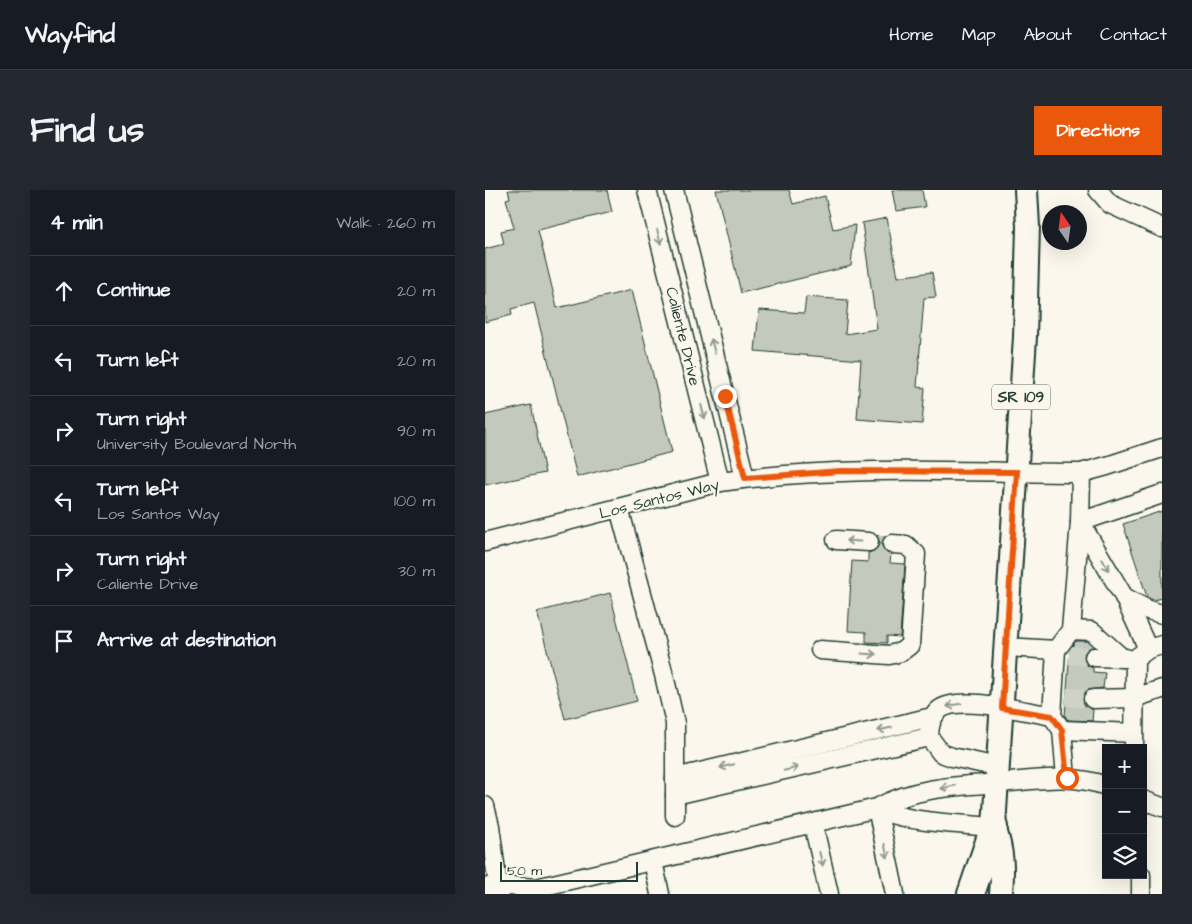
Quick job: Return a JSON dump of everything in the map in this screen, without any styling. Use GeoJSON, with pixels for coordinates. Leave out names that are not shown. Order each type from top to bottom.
{"type":"FeatureCollection","features":[{"type":"Feature","properties":{"kind":"highway"},"geometry":{"type":"LineString","coordinates":[[971,894],[994,827]]}},
{"type":"Feature","properties":{"kind":"main road","name":"SR 109"},"geometry":{"type":"LineString","coordinates":[[983,894],[985,865],[994,827],[1017,472],[1027,297],[1028,227],[1026,190]]}},
{"type":"Feature","properties":{"kind":"main road","name":"SR 109"},"geometry":{"type":"LineString","coordinates":[[994,827],[1003,860],[1001,894]]}},
{"type":"Feature","properties":{"kind":"street","name":"Caliente Drive"},"geometry":{"type":"LineString","coordinates":[[647,190],[720,482]]}},
{"type":"Feature","properties":{"kind":"street","name":"Caliente Drive"},"geometry":{"type":"LineString","coordinates":[[674,190],[745,478]]}},
{"type":"Feature","properties":{"kind":"street"},"geometry":{"type":"LineString","coordinates":[[1098,190],[1110,204],[1162,228]]}},
{"type":"Feature","properties":{"kind":"street"},"geometry":{"type":"LineString","coordinates":[[677,308],[702,303]]}},
{"type":"Feature","properties":{"kind":"street","name":"Los Santos Way"},"geometry":{"type":"LineString","coordinates":[[485,542],[720,482],[745,478],[841,471],[1081,473],[1162,448]]}},
{"type":"Feature","properties":{"kind":"street"},"geometry":{"type":"LineString","coordinates":[[1067,778],[1057,723],[1060,697],[1060,653],[1071,630],[1080,522],[1081,473]]}},
{"type":"Feature","properties":{"kind":"street"},"geometry":{"type":"LineString","coordinates":[[1080,522],[1162,494]]}},
{"type":"Feature","properties":{"kind":"street"},"geometry":{"type":"LineString","coordinates":[[619,508],[675,723],[675,816]]}},
{"type":"Feature","properties":{"kind":"street"},"geometry":{"type":"LineString","coordinates":[[675,787],[932,717],[940,709],[956,703],[1002,708],[1057,723],[1134,740],[1135,698],[1142,653],[1124,597],[1080,522]]}},
{"type":"Feature","properties":{"kind":"street"},"geometry":{"type":"LineString","coordinates":[[836,540],[869,542]]}},
{"type":"Feature","properties":{"kind":"street"},"geometry":{"type":"LineString","coordinates":[[820,650],[889,655],[901,652],[910,645],[916,554],[906,545],[892,544]]}},
{"type":"Feature","properties":{"kind":"street"},"geometry":{"type":"LineString","coordinates":[[1124,597],[1148,610],[1162,614]]}},
{"type":"Feature","properties":{"kind":"street"},"geometry":{"type":"LineString","coordinates":[[1071,630],[1092,631],[1142,653]]}},
{"type":"Feature","properties":{"kind":"street"},"geometry":{"type":"LineString","coordinates":[[1005,647],[1060,653]]}},
{"type":"Feature","properties":{"kind":"street"},"geometry":{"type":"LineString","coordinates":[[1094,656],[1142,653]]}},
{"type":"Feature","properties":{"kind":"street"},"geometry":{"type":"LineString","coordinates":[[1093,699],[1135,698],[1162,689]]}},
{"type":"Feature","properties":{"kind":"street"},"geometry":{"type":"LineString","coordinates":[[932,717],[929,738],[941,753],[997,775]]}},
{"type":"Feature","properties":{"kind":"street"},"geometry":{"type":"LineString","coordinates":[[675,787],[929,738]]}},
{"type":"Feature","properties":{"kind":"street"},"geometry":{"type":"LineString","coordinates":[[485,806],[490,826],[494,889],[536,888],[877,808],[896,799],[966,784],[997,775],[1067,778],[1102,785]]}},
{"type":"Feature","properties":{"kind":"street"},"geometry":{"type":"LineString","coordinates":[[1147,801],[1162,807]]}},
{"type":"Feature","properties":{"kind":"street"},"geometry":{"type":"LineString","coordinates":[[877,808],[898,817],[994,827]]}},
{"type":"Feature","properties":{"kind":"street"},"geometry":{"type":"LineString","coordinates":[[877,808],[895,894]]}},
{"type":"Feature","properties":{"kind":"street"},"geometry":{"type":"LineString","coordinates":[[813,823],[829,894]]}},
{"type":"Feature","properties":{"kind":"street"},"geometry":{"type":"LineString","coordinates":[[653,861],[660,894]]}},
{"type":"Feature","properties":{"kind":"street"},"geometry":{"type":"LineString","coordinates":[[1141,879],[1141,894]]}},
{"type":"Feature","properties":{"kind":"building"},"geometry":{"type":"Polygon","coordinates":[[[508,190],[607,190],[612,212],[538,230],[557,308],[632,290],[672,452],[577,477],[534,303],[511,309],[512,315],[485,322],[485,249],[504,244],[501,231],[514,228],[506,199],[510,198],[508,190]]]}},
{"type":"Feature","properties":{"kind":"building"},"geometry":{"type":"Polygon","coordinates":[[[716,190],[789,190],[793,204],[825,196],[833,229],[855,225],[851,266],[741,293],[716,190]]]}},
{"type":"Feature","properties":{"kind":"building"},"geometry":{"type":"Polygon","coordinates":[[[892,190],[922,190],[925,207],[896,211],[892,190]]]}},
{"type":"Feature","properties":{"kind":"building"},"geometry":{"type":"Polygon","coordinates":[[[887,218],[898,277],[932,272],[936,297],[924,298],[917,387],[925,388],[922,424],[857,419],[861,360],[755,351],[759,310],[804,313],[806,297],[848,300],[845,334],[877,329],[862,223],[887,218]]]}},
{"type":"Feature","properties":{"kind":"building"},"geometry":{"type":"Polygon","coordinates":[[[531,405],[545,473],[485,485],[485,415],[531,405]]]}},
{"type":"Feature","properties":{"kind":"building"},"geometry":{"type":"Polygon","coordinates":[[[1162,511],[1162,598],[1153,600],[1147,597],[1123,524],[1162,511]]]}},
{"type":"Feature","properties":{"kind":"building"},"geometry":{"type":"Polygon","coordinates":[[[876,535],[886,536],[881,544],[886,552],[891,554],[890,563],[905,564],[900,637],[887,636],[887,643],[866,642],[866,632],[848,631],[852,561],[868,562],[868,553],[874,551],[880,543],[876,535]]]}},
{"type":"Feature","properties":{"kind":"building"},"geometry":{"type":"Polygon","coordinates":[[[610,593],[637,701],[565,719],[537,612],[610,593]]]}},
{"type":"Feature","properties":{"kind":"building"},"geometry":{"type":"Polygon","coordinates":[[[1076,641],[1088,641],[1093,647],[1085,652],[1084,662],[1093,668],[1093,672],[1105,673],[1103,688],[1088,690],[1083,694],[1082,700],[1084,705],[1093,710],[1092,721],[1068,720],[1065,716],[1070,649],[1076,641]]]}},
{"type":"Feature","properties":{"kind":"tunnel"},"geometry":{"type":"LineString","coordinates":[[1069,655],[1094,657]]}},
{"type":"Feature","properties":{"kind":"tunnel"},"geometry":{"type":"LineString","coordinates":[[1066,697],[1093,699]]}},
{"type":"Feature","properties":{"kind":"route"},"geometry":{"type":"LineString","coordinates":[[725,396],[745,478],[841,471],[1017,472],[1002,708],[1052,716],[1062,730],[1067,778]]}}]}
